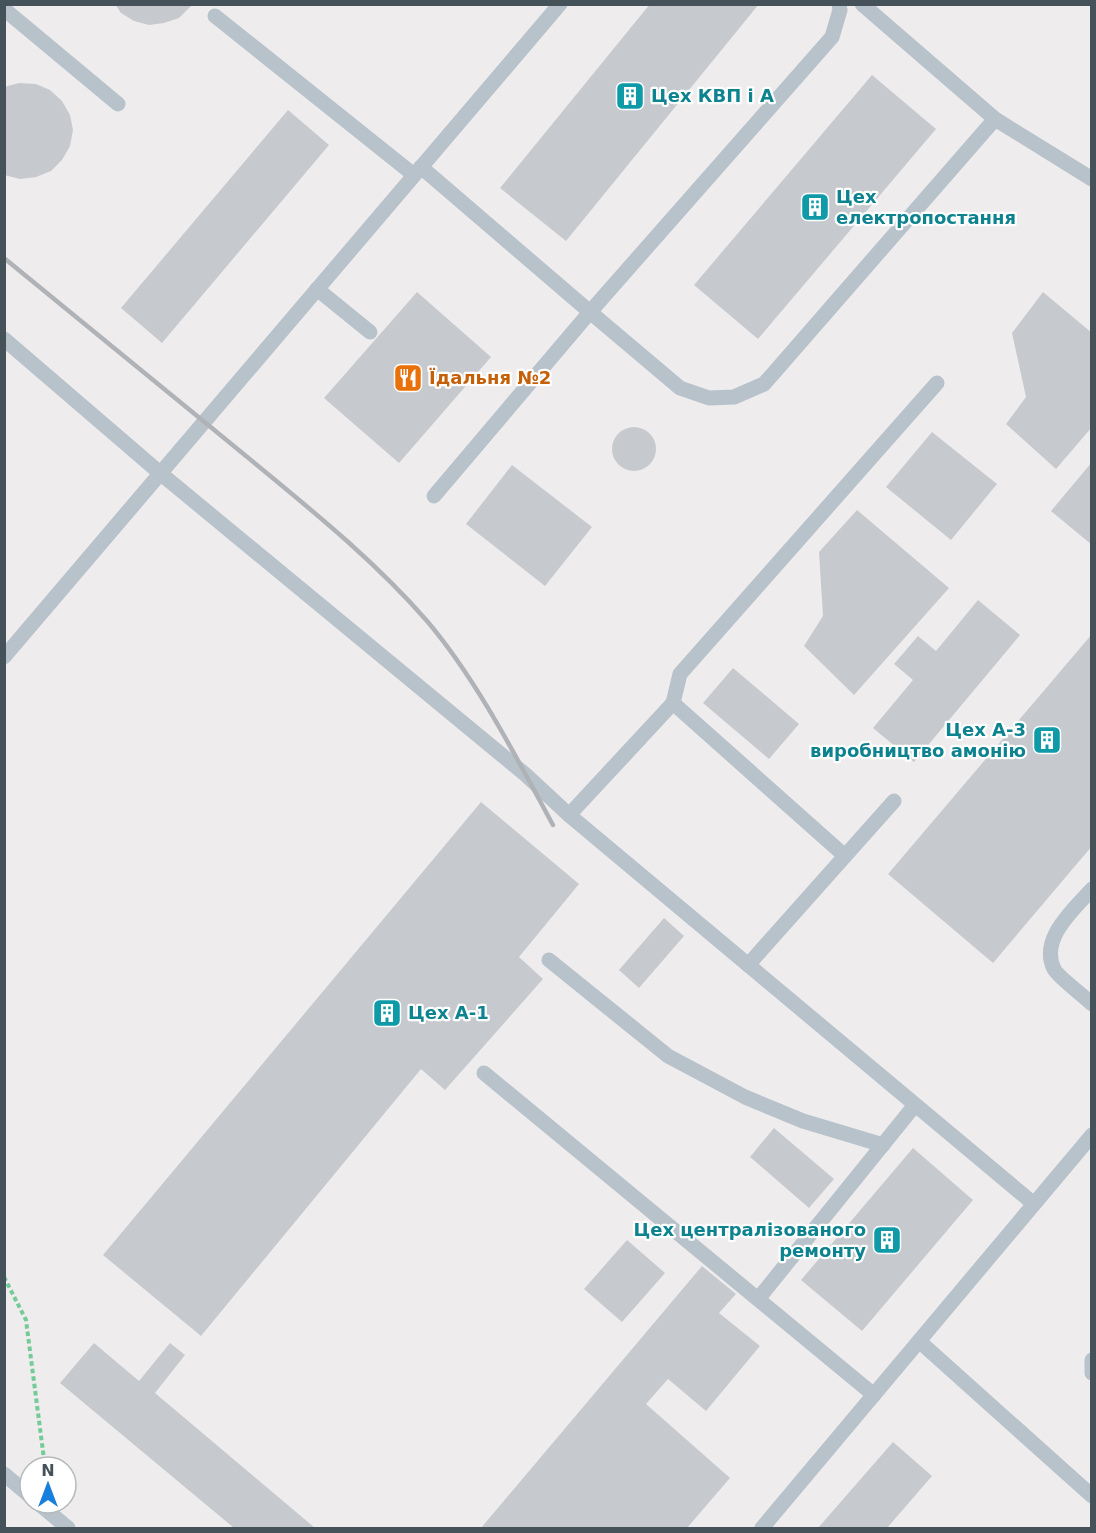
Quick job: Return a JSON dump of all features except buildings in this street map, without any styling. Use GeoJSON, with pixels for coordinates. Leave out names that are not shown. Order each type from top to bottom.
{"type":"FeatureCollection","features":[{"type":"Feature","properties":{"kind":"lane"},"geometry":{"type":"LineString","coordinates":[[4,657],[560,4]]}},
{"type":"Feature","properties":{"kind":"lane"},"geometry":{"type":"LineString","coordinates":[[434,496],[590,312],[832,37],[840,10],[839,4]]}},
{"type":"Feature","properties":{"kind":"lane"},"geometry":{"type":"LineString","coordinates":[[862,4],[995,119],[1092,179]]}},
{"type":"Feature","properties":{"kind":"lane"},"geometry":{"type":"LineString","coordinates":[[4,9],[118,104]]}},
{"type":"Feature","properties":{"kind":"lane"},"geometry":{"type":"LineString","coordinates":[[215,16],[417,171],[680,388],[709,398],[734,397],[764,384],[995,119]]}},
{"type":"Feature","properties":{"kind":"lane"},"geometry":{"type":"LineString","coordinates":[[317,290],[370,332]]}},
{"type":"Feature","properties":{"kind":"lane"},"geometry":{"type":"LineString","coordinates":[[4,339],[160,473],[526,775],[569,815],[1034,1204]]}},
{"type":"Feature","properties":{"kind":"lane"},"geometry":{"type":"LineString","coordinates":[[569,815],[673,703],[680,674],[937,383]]}},
{"type":"Feature","properties":{"kind":"lane"},"geometry":{"type":"LineString","coordinates":[[673,703],[845,856]]}},
{"type":"Feature","properties":{"kind":"lane"},"geometry":{"type":"LineString","coordinates":[[748,965],[894,801]]}},
{"type":"Feature","properties":{"kind":"lane"},"geometry":{"type":"LineString","coordinates":[[1092,889],[1056,930],[1050,950],[1054,969],[1092,1004]]}},
{"type":"Feature","properties":{"kind":"lane"},"geometry":{"type":"LineString","coordinates":[[549,960],[669,1056],[687,1066],[744,1097],[803,1121],[883,1145]]}},
{"type":"Feature","properties":{"kind":"lane"},"geometry":{"type":"LineString","coordinates":[[484,1072],[874,1395]]}},
{"type":"Feature","properties":{"kind":"lane"},"geometry":{"type":"LineString","coordinates":[[758,1299],[915,1105]]}},
{"type":"Feature","properties":{"kind":"lane"},"geometry":{"type":"LineString","coordinates":[[762,1528],[1092,1135]]}},
{"type":"Feature","properties":{"kind":"lane"},"geometry":{"type":"LineString","coordinates":[[919,1341],[1092,1496]]}},
{"type":"Feature","properties":{"kind":"lane"},"geometry":{"type":"LineString","coordinates":[[1092,1360],[1092,1373]]}},
{"type":"Feature","properties":{"kind":"lane"},"geometry":{"type":"LineString","coordinates":[[4,1474],[18,1486]]}},
{"type":"Feature","properties":{"kind":"lane"},"geometry":{"type":"LineString","coordinates":[[52,1515],[68,1528]]}},
{"type":"Feature","properties":{"kind":"path"},"geometry":{"type":"LineString","coordinates":[[4,1277],[26,1320],[43,1455]]}},
{"type":"Feature","properties":{"kind":"railway"},"geometry":{"type":"LineString","coordinates":[[4,258],[317,515],[385,576],[427,621],[463,668],[510,746],[553,825]]}},
{"type":"Feature","properties":{"kind":"place","name":"Цех КВП і А"},"geometry":{"type":"Point","coordinates":[630,96]}},
{"type":"Feature","properties":{"kind":"place","name":"Цех електропостання"},"geometry":{"type":"Point","coordinates":[815,207]}},
{"type":"Feature","properties":{"kind":"place","name":"Їдальня №2"},"geometry":{"type":"Point","coordinates":[408,378]}},
{"type":"Feature","properties":{"kind":"place","name":"Цех А-3 виробництво амонію"},"geometry":{"type":"Point","coordinates":[1047,740]}},
{"type":"Feature","properties":{"kind":"place","name":"Цех А-1"},"geometry":{"type":"Point","coordinates":[387,1013]}},
{"type":"Feature","properties":{"kind":"place","name":"Цех централізованого ремонту"},"geometry":{"type":"Point","coordinates":[887,1240]}}]}
